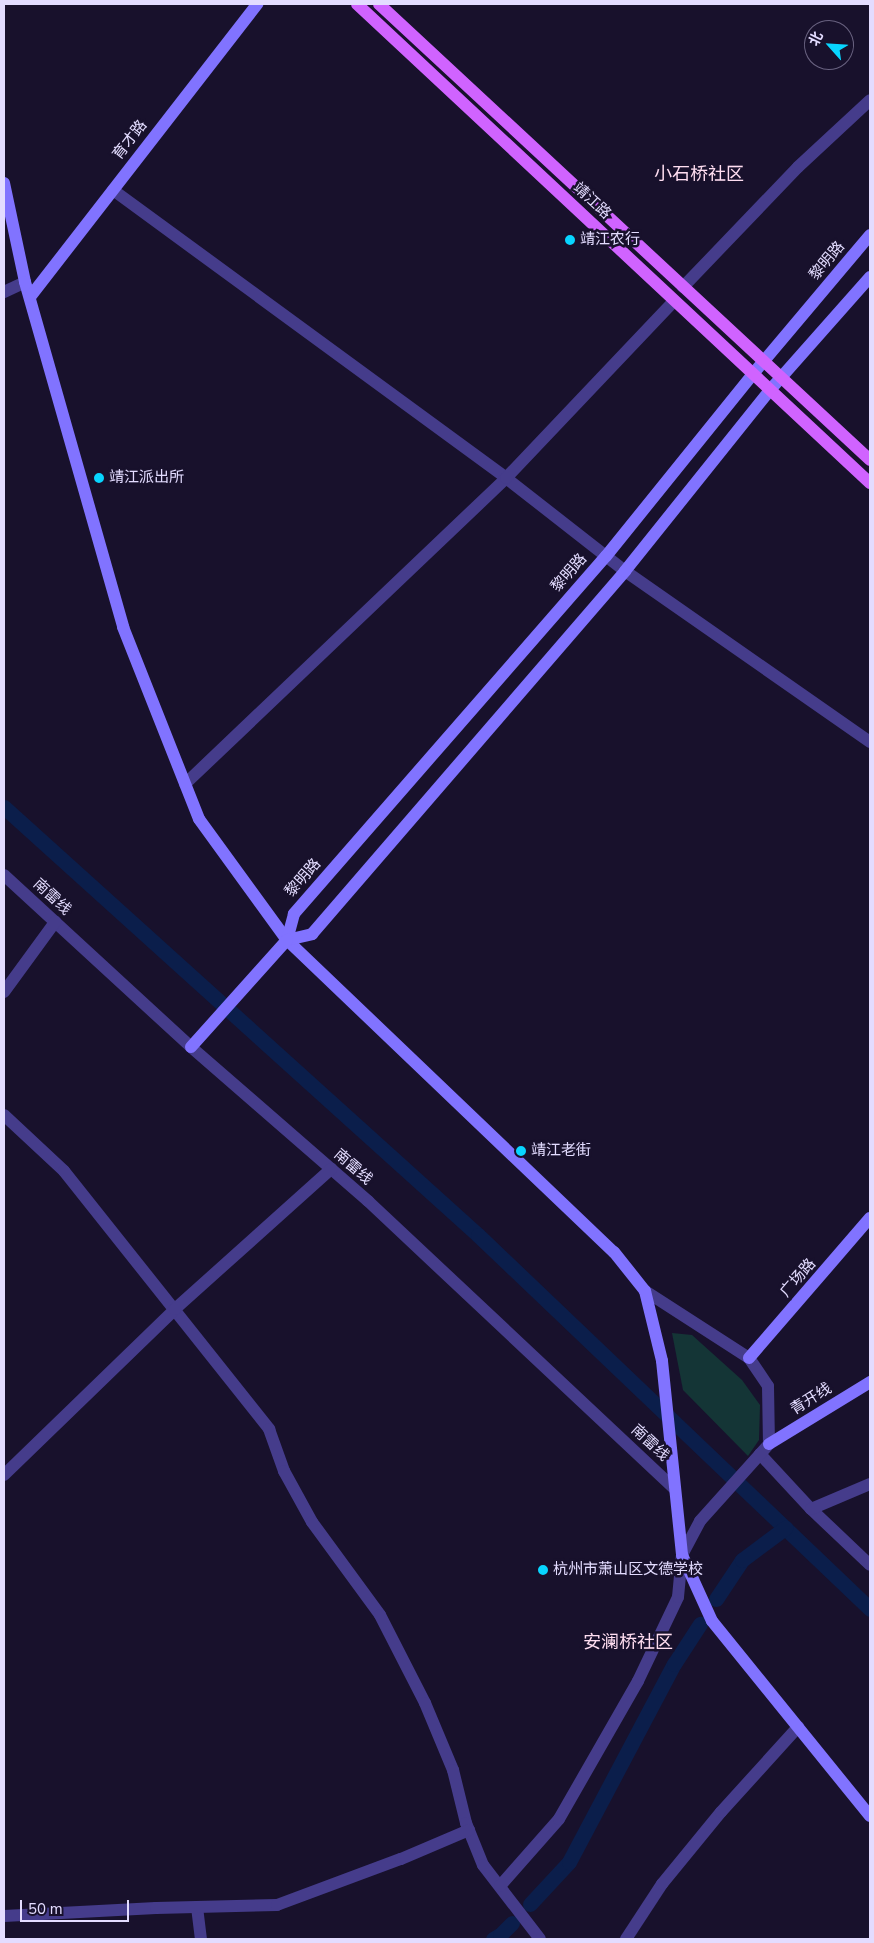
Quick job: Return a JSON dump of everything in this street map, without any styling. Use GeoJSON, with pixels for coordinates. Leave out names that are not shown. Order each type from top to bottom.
{"type":"FeatureCollection","features":[{"type":"Feature","properties":{"kind":"main road","name":"育才路"},"geometry":{"type":"LineString","coordinates":[[30,297],[256,4]]}},
{"type":"Feature","properties":{"kind":"main road","name":"靖江路"},"geometry":{"type":"LineString","coordinates":[[357,4],[870,483]]}},
{"type":"Feature","properties":{"kind":"main road","name":"靖江路"},"geometry":{"type":"LineString","coordinates":[[380,4],[870,460]]}},
{"type":"Feature","properties":{"kind":"main road"},"geometry":{"type":"LineString","coordinates":[[4,183],[25,282],[123,627],[198,819],[287,940],[614,1252],[645,1291],[663,1370],[682,1555],[712,1621],[870,1816]]}},
{"type":"Feature","properties":{"kind":"main road","name":"黎明路"},"geometry":{"type":"LineString","coordinates":[[287,940],[294,914],[606,556],[753,374],[870,235]]}},
{"type":"Feature","properties":{"kind":"main road"},"geometry":{"type":"LineString","coordinates":[[191,1047],[287,940],[312,934],[625,571],[770,390],[870,277]]}},
{"type":"Feature","properties":{"kind":"main road","name":"广场路"},"geometry":{"type":"LineString","coordinates":[[749,1358],[870,1218]]}},
{"type":"Feature","properties":{"kind":"main road","name":"青开线"},"geometry":{"type":"LineString","coordinates":[[769,1444],[870,1382]]}},
{"type":"Feature","properties":{"kind":"street"},"geometry":{"type":"LineString","coordinates":[[684,287],[798,167],[870,100]]}},
{"type":"Feature","properties":{"kind":"street"},"geometry":{"type":"LineString","coordinates":[[113,190],[506,478],[625,571],[870,742]]}},
{"type":"Feature","properties":{"kind":"street"},"geometry":{"type":"LineString","coordinates":[[4,292],[25,282]]}},
{"type":"Feature","properties":{"kind":"street"},"geometry":{"type":"LineString","coordinates":[[185,784],[506,478],[674,301]]}},
{"type":"Feature","properties":{"kind":"street","name":"南雷线"},"geometry":{"type":"LineString","coordinates":[[4,875],[191,1047],[331,1169],[676,1489]]}},
{"type":"Feature","properties":{"kind":"street"},"geometry":{"type":"LineString","coordinates":[[4,992],[55,922]]}},
{"type":"Feature","properties":{"kind":"street"},"geometry":{"type":"LineString","coordinates":[[4,1115],[64,1171],[269,1429],[284,1471],[312,1522],[380,1615],[426,1702],[454,1770],[469,1830],[483,1865],[540,1939]]}},
{"type":"Feature","properties":{"kind":"street"},"geometry":{"type":"LineString","coordinates":[[4,1476],[175,1310],[331,1169]]}},
{"type":"Feature","properties":{"kind":"street"},"geometry":{"type":"LineString","coordinates":[[500,1886],[559,1819],[638,1681],[678,1597],[682,1555],[700,1521],[769,1444],[768,1386],[749,1358],[645,1291]]}},
{"type":"Feature","properties":{"kind":"street"},"geometry":{"type":"LineString","coordinates":[[757,1458],[870,1565]]}},
{"type":"Feature","properties":{"kind":"street"},"geometry":{"type":"LineString","coordinates":[[811,1509],[870,1484]]}},
{"type":"Feature","properties":{"kind":"street"},"geometry":{"type":"LineString","coordinates":[[626,1939],[662,1884],[721,1812],[798,1727]]}},
{"type":"Feature","properties":{"kind":"street"},"geometry":{"type":"LineString","coordinates":[[4,1916],[277,1905],[401,1859],[469,1830]]}},
{"type":"Feature","properties":{"kind":"street"},"geometry":{"type":"LineString","coordinates":[[197,1907],[201,1939]]}},
{"type":"Feature","properties":{"kind":"green space"},"geometry":{"type":"Polygon","coordinates":[[[672,1333],[692,1335],[742,1380],[760,1405],[759,1440],[748,1456],[683,1390],[672,1333]]]}},
{"type":"Feature","properties":{"kind":"waterway"},"geometry":{"type":"LineString","coordinates":[[4,807],[478,1235],[870,1609]]}},
{"type":"Feature","properties":{"kind":"waterway"},"geometry":{"type":"LineString","coordinates":[[716,1599],[742,1560],[785,1528]]}},
{"type":"Feature","properties":{"kind":"waterway"},"geometry":{"type":"LineString","coordinates":[[530,1904],[569,1862],[674,1664],[700,1624]]}},
{"type":"Feature","properties":{"kind":"waterway"},"geometry":{"type":"LineString","coordinates":[[493,1939],[512,1923]]}},
{"type":"Feature","properties":{"kind":"place","name":"靖江农行"},"geometry":{"type":"Point","coordinates":[570,240]}},
{"type":"Feature","properties":{"kind":"place","name":"靖江派出所"},"geometry":{"type":"Point","coordinates":[99,478]}},
{"type":"Feature","properties":{"kind":"place","name":"靖江老街"},"geometry":{"type":"Point","coordinates":[521,1151]}},
{"type":"Feature","properties":{"kind":"place","name":"杭州市萧山区文德学校"},"geometry":{"type":"Point","coordinates":[543,1570]}},
{"type":"Feature","properties":{"kind":"district","name":"小石桥社区"},"geometry":{"type":"Point","coordinates":[699,174]}},
{"type":"Feature","properties":{"kind":"district","name":"安澜桥社区"},"geometry":{"type":"Point","coordinates":[628,1642]}}]}
